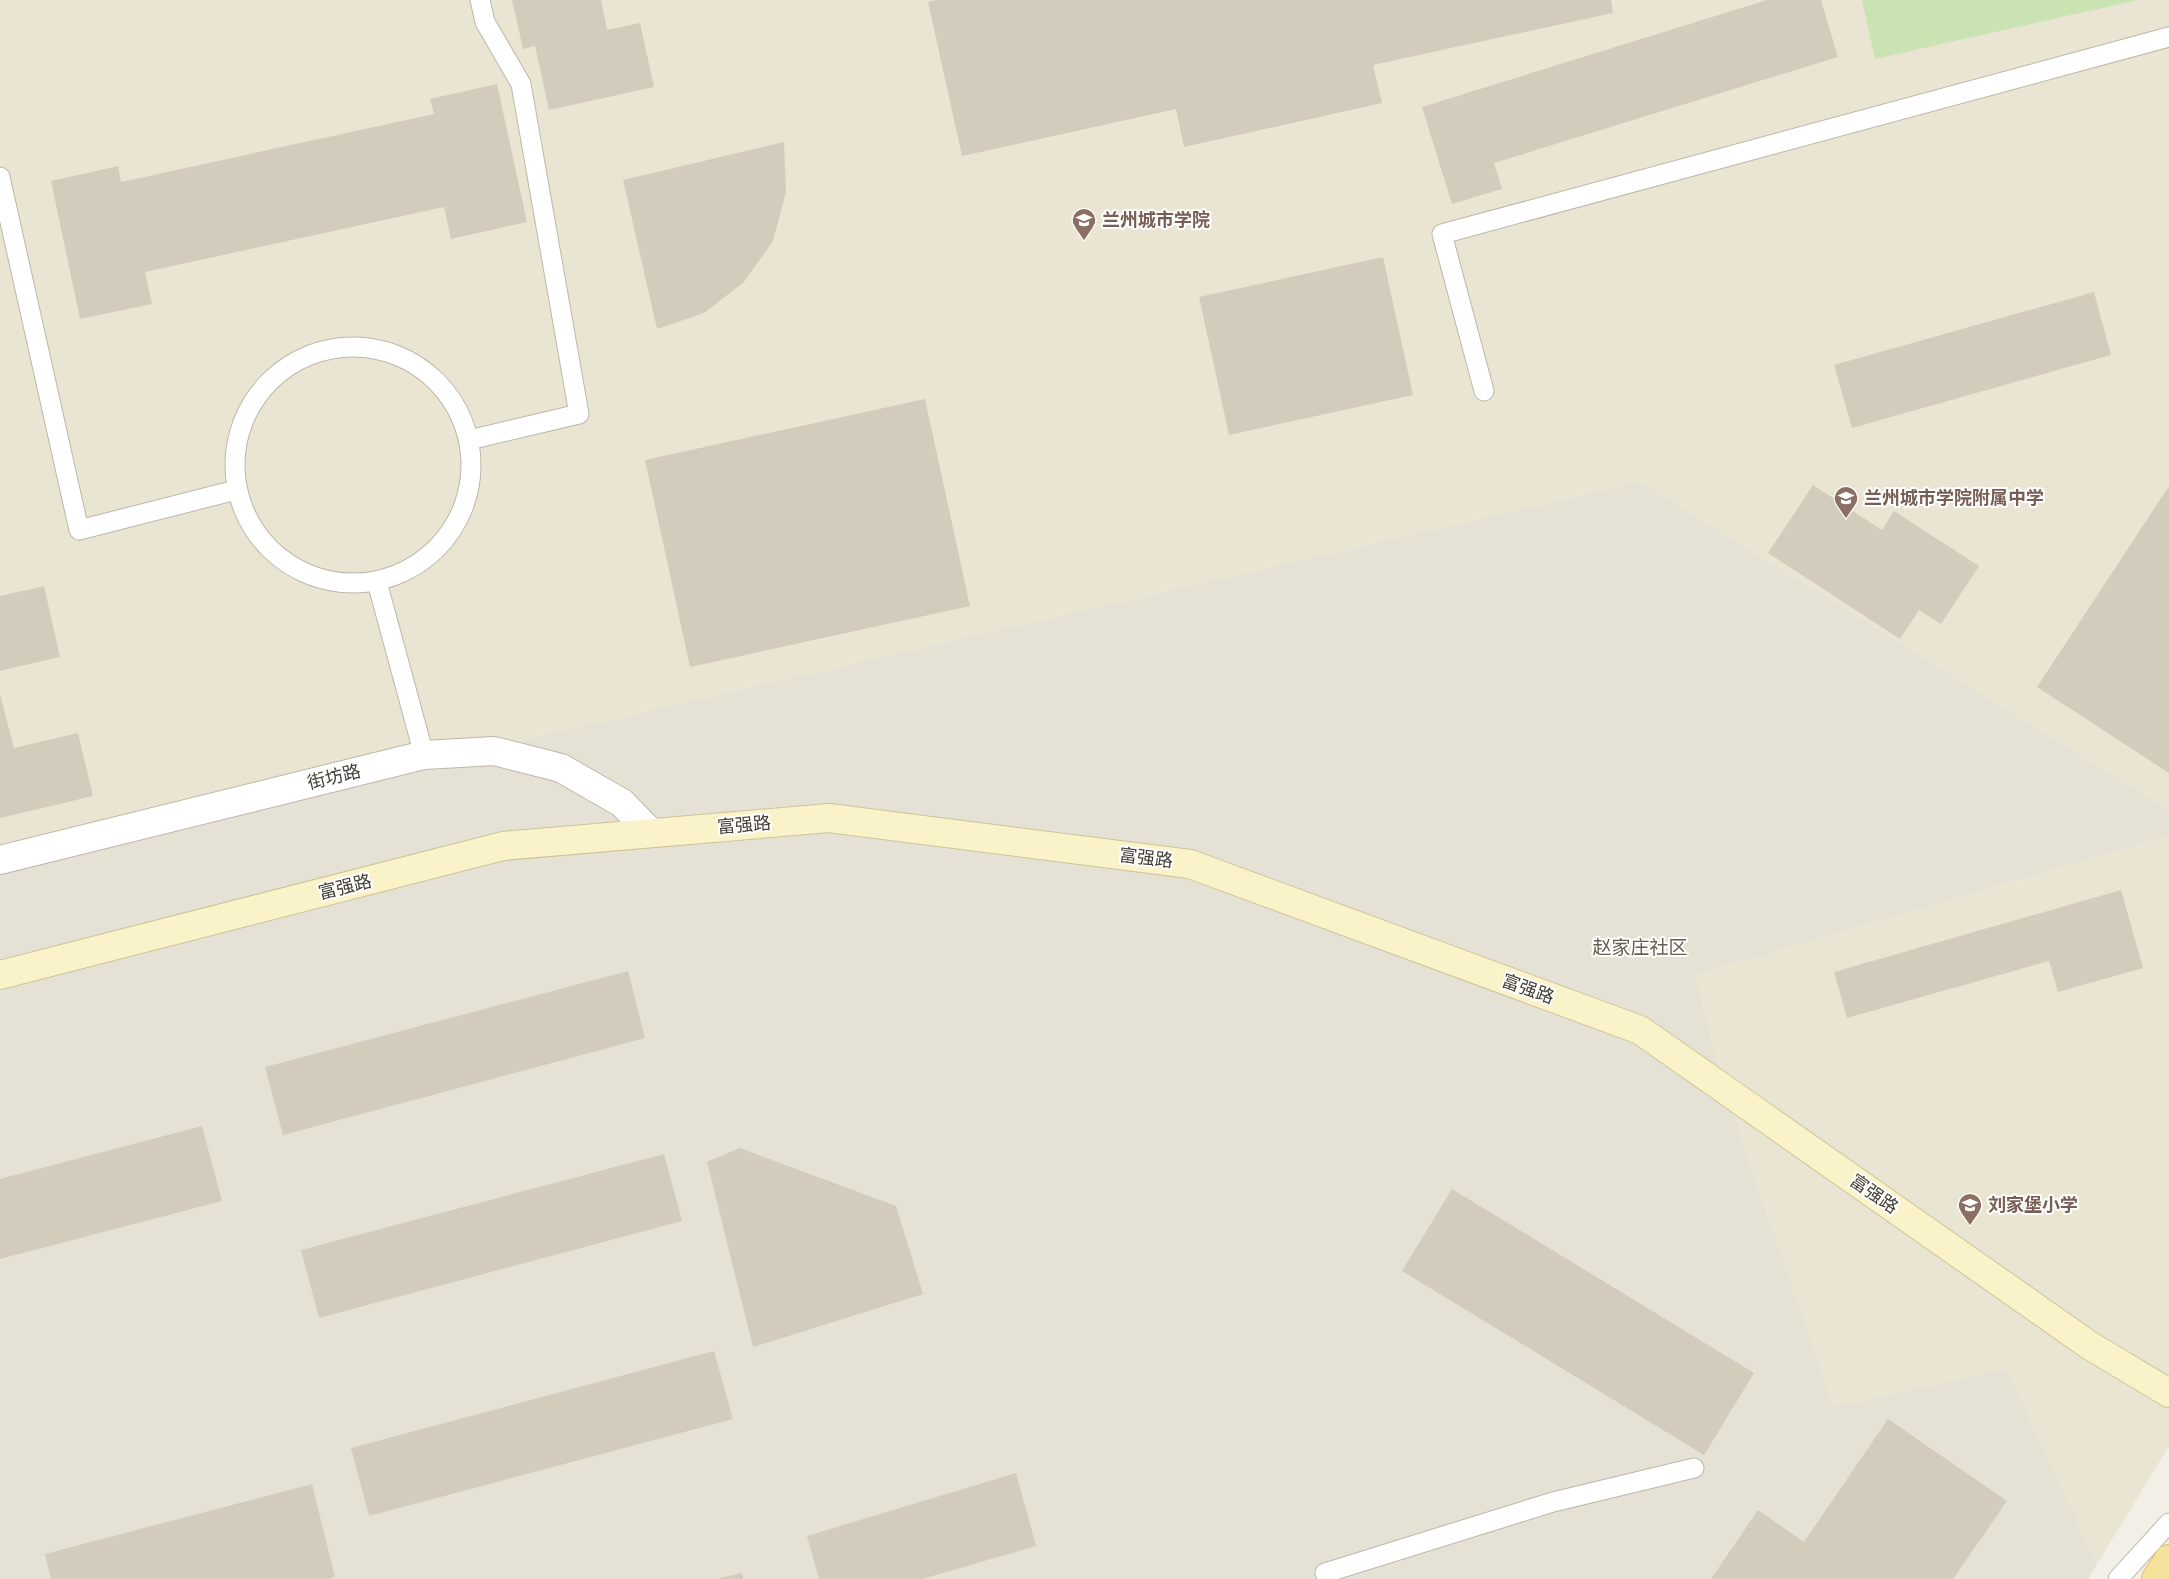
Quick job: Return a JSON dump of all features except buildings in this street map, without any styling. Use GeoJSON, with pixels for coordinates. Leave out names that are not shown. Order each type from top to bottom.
{"type":"FeatureCollection","features":[{"type":"Feature","properties":{"kind":"main road","name":"富强路"},"geometry":{"type":"LineString","coordinates":[[0,975],[503,846],[829,818],[1190,864],[1640,1030],[2089,1345],[2169,1393]]}},
{"type":"Feature","properties":{"kind":"main road"},"geometry":{"type":"LineString","coordinates":[[2156,1579],[2169,1558]]}},
{"type":"Feature","properties":{"kind":"street","name":"街坊路"},"geometry":{"type":"LineString","coordinates":[[0,860],[424,755],[494,752],[561,768],[622,803],[651,833]]}},
{"type":"Feature","properties":{"kind":"lane"},"geometry":{"type":"LineString","coordinates":[[469,440],[579,414],[521,84],[485,22],[480,0]]}},
{"type":"Feature","properties":{"kind":"lane"},"geometry":{"type":"LineString","coordinates":[[1484,391],[1442,234],[2169,37]]}},
{"type":"Feature","properties":{"kind":"lane"},"geometry":{"type":"LineString","coordinates":[[0,177],[79,530],[236,490]]}},
{"type":"Feature","properties":{"kind":"lane"},"geometry":{"type":"LineString","coordinates":[[375,348],[418,366],[451,398],[469,440],[470,487],[453,530],[420,564],[377,582],[330,583],[288,566],[254,533],[236,490],[235,444],[252,401],[285,367],[328,349],[375,348]]}},
{"type":"Feature","properties":{"kind":"lane"},"geometry":{"type":"LineString","coordinates":[[377,582],[424,755]]}},
{"type":"Feature","properties":{"kind":"lane"},"geometry":{"type":"LineString","coordinates":[[1325,1573],[1553,1502],[1694,1468]]}},
{"type":"Feature","properties":{"kind":"lane"},"geometry":{"type":"LineString","coordinates":[[2118,1579],[2169,1523]]}},
{"type":"Feature","properties":{"kind":"shaded area","name":"兰州城市学院"},"geometry":{"type":"Polygon","coordinates":[[[0,0],[2169,0],[2169,810],[1641,482],[437,760],[0,865],[0,0]]]}},
{"type":"Feature","properties":{"kind":"shaded area"},"geometry":{"type":"Polygon","coordinates":[[[1641,482],[2169,810],[2169,836],[1695,975],[1833,1407],[2007,1369],[2097,1564],[2088,1579],[0,1579],[0,865],[437,760],[1641,482]]]}},
{"type":"Feature","properties":{"kind":"shaded area","name":"刘家堡小学"},"geometry":{"type":"Polygon","coordinates":[[[2169,836],[2169,1446],[2097,1564],[2007,1369],[1833,1407],[1722,1083],[1695,975],[2169,836]]]}},
{"type":"Feature","properties":{"kind":"green space"},"geometry":{"type":"Polygon","coordinates":[[[1862,0],[2138,0],[1875,59],[1862,0]]]}},
{"type":"Feature","properties":{"kind":"place","name":"兰州城市学院"},"geometry":{"type":"Point","coordinates":[1084,241]}},
{"type":"Feature","properties":{"kind":"place","name":"兰州城市学院附属中学"},"geometry":{"type":"Point","coordinates":[1846,519]}},
{"type":"Feature","properties":{"kind":"place","name":"刘家堡小学"},"geometry":{"type":"Point","coordinates":[1970,1226]}},
{"type":"Feature","properties":{"kind":"district","name":"赵家庄社区"},"geometry":{"type":"Point","coordinates":[1640,947]}}]}
